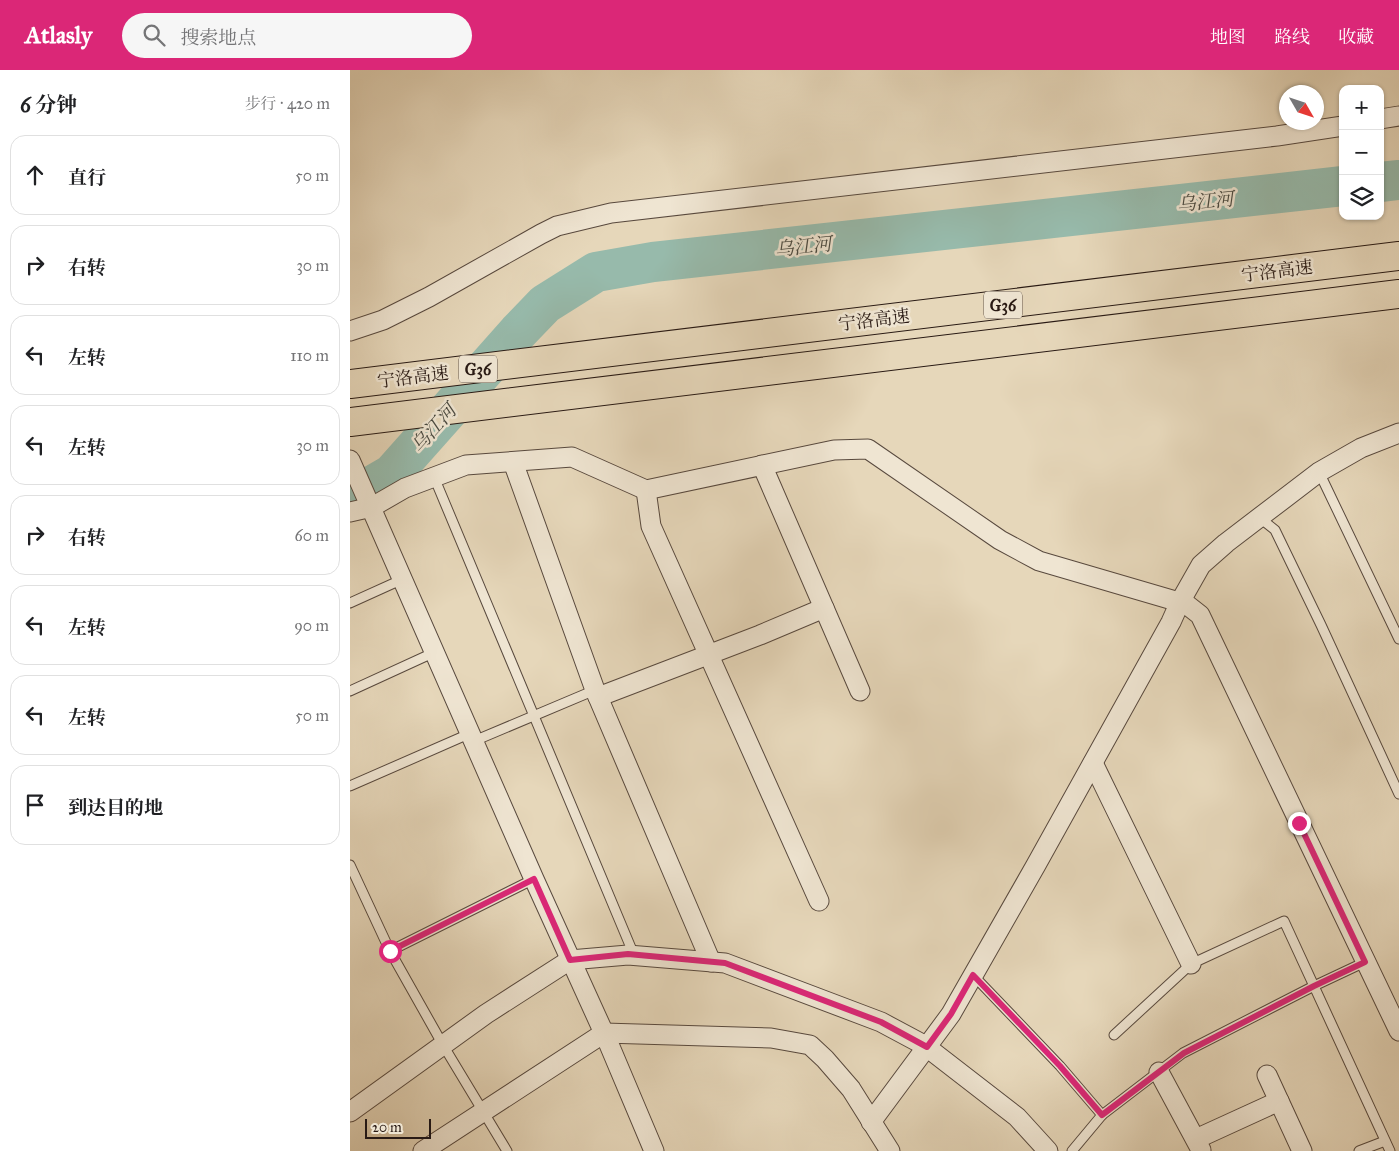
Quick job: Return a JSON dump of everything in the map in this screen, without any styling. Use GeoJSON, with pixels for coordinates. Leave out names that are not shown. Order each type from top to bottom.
{"type":"FeatureCollection","features":[{"type":"Feature","properties":{"kind":"highway","name":"宁洛高速"},"geometry":{"type":"LineString","coordinates":[[350,384],[1399,256]]}},
{"type":"Feature","properties":{"kind":"highway","name":"宁洛高速"},"geometry":{"type":"LineString","coordinates":[[350,422],[1399,294]]}},
{"type":"Feature","properties":{"kind":"street"},"geometry":{"type":"LineString","coordinates":[[1384,119],[1399,116]]}},
{"type":"Feature","properties":{"kind":"street"},"geometry":{"type":"LineString","coordinates":[[350,331],[383,320],[429,297],[557,226],[611,213],[1277,136],[1339,127]]}},
{"type":"Feature","properties":{"kind":"street"},"geometry":{"type":"LineString","coordinates":[[871,1122],[951,1014],[1171,622],[1201,564],[1319,472],[1361,448],[1399,433]]}},
{"type":"Feature","properties":{"kind":"street"},"geometry":{"type":"LineString","coordinates":[[350,512],[372,507],[405,488],[466,465],[572,457],[646,490],[834,450],[868,449],[1000,540],[1040,560],[1186,604],[1200,615],[1399,1031]]}},
{"type":"Feature","properties":{"kind":"street"},"geometry":{"type":"LineString","coordinates":[[350,460],[534,879],[604,1033],[654,1151]]}},
{"type":"Feature","properties":{"kind":"street"},"geometry":{"type":"LineString","coordinates":[[513,462],[597,694],[711,962]]}},
{"type":"Feature","properties":{"kind":"street"},"geometry":{"type":"LineString","coordinates":[[762,465],[860,691]]}},
{"type":"Feature","properties":{"kind":"street"},"geometry":{"type":"LineString","coordinates":[[646,490],[651,526],[819,901]]}},
{"type":"Feature","properties":{"kind":"street"},"geometry":{"type":"LineString","coordinates":[[597,694],[708,654],[824,608]]}},
{"type":"Feature","properties":{"kind":"street"},"geometry":{"type":"LineString","coordinates":[[1093,762],[1191,964]]}},
{"type":"Feature","properties":{"kind":"street"},"geometry":{"type":"LineString","coordinates":[[352,1107],[486,1014],[570,960],[634,955],[725,963],[881,1022],[927,1047],[1017,1118],[1048,1151]]}},
{"type":"Feature","properties":{"kind":"street"},"geometry":{"type":"LineString","coordinates":[[423,1151],[604,1033],[771,1038],[810,1045],[851,1089],[890,1151]]}},
{"type":"Feature","properties":{"kind":"street"},"geometry":{"type":"LineString","coordinates":[[1159,1072],[1199,1145],[1279,1101]]}},
{"type":"Feature","properties":{"kind":"street"},"geometry":{"type":"LineString","coordinates":[[1267,1075],[1302,1151]]}},
{"type":"Feature","properties":{"kind":"lane"},"geometry":{"type":"LineString","coordinates":[[1319,472],[1399,639]]}},
{"type":"Feature","properties":{"kind":"lane"},"geometry":{"type":"LineString","coordinates":[[434,478],[634,955]]}},
{"type":"Feature","properties":{"kind":"lane"},"geometry":{"type":"LineString","coordinates":[[1260,518],[1275,530],[1399,794]]}},
{"type":"Feature","properties":{"kind":"lane"},"geometry":{"type":"LineString","coordinates":[[350,603],[403,578]]}},
{"type":"Feature","properties":{"kind":"lane"},"geometry":{"type":"LineString","coordinates":[[350,691],[435,652]]}},
{"type":"Feature","properties":{"kind":"lane"},"geometry":{"type":"LineString","coordinates":[[350,786],[472,737],[597,694]]}},
{"type":"Feature","properties":{"kind":"lane"},"geometry":{"type":"LineString","coordinates":[[350,865],[390,951],[443,1045],[507,1151]]}},
{"type":"Feature","properties":{"kind":"lane"},"geometry":{"type":"LineString","coordinates":[[390,951],[534,879]]}},
{"type":"Feature","properties":{"kind":"lane"},"geometry":{"type":"LineString","coordinates":[[1114,1035],[1191,964],[1284,921],[1390,1151]]}},
{"type":"Feature","properties":{"kind":"lane"},"geometry":{"type":"LineString","coordinates":[[1072,1151],[1102,1115],[1184,1053],[1365,962]]}},
{"type":"Feature","properties":{"kind":"lane"},"geometry":{"type":"LineString","coordinates":[[973,975],[1060,1066],[1102,1115]]}},
{"type":"Feature","properties":{"kind":"lane"},"geometry":{"type":"LineString","coordinates":[[1359,1151],[1385,1141]]}},
{"type":"Feature","properties":{"kind":"waterway","name":"乌江河"},"geometry":{"type":"LineString","coordinates":[[1384,182],[1399,180]]}},
{"type":"Feature","properties":{"kind":"waterway","name":"乌江河"},"geometry":{"type":"LineString","coordinates":[[350,492],[368,488],[392,474],[545,304],[596,272],[653,262],[1339,186]]}},
{"type":"Feature","properties":{"kind":"route"},"geometry":{"type":"LineString","coordinates":[[390,951],[534,879],[570,960],[628,954],[725,963],[881,1022],[927,1047],[951,1014],[973,975],[1060,1066],[1102,1115],[1184,1053],[1365,962],[1299,823]]}}]}
